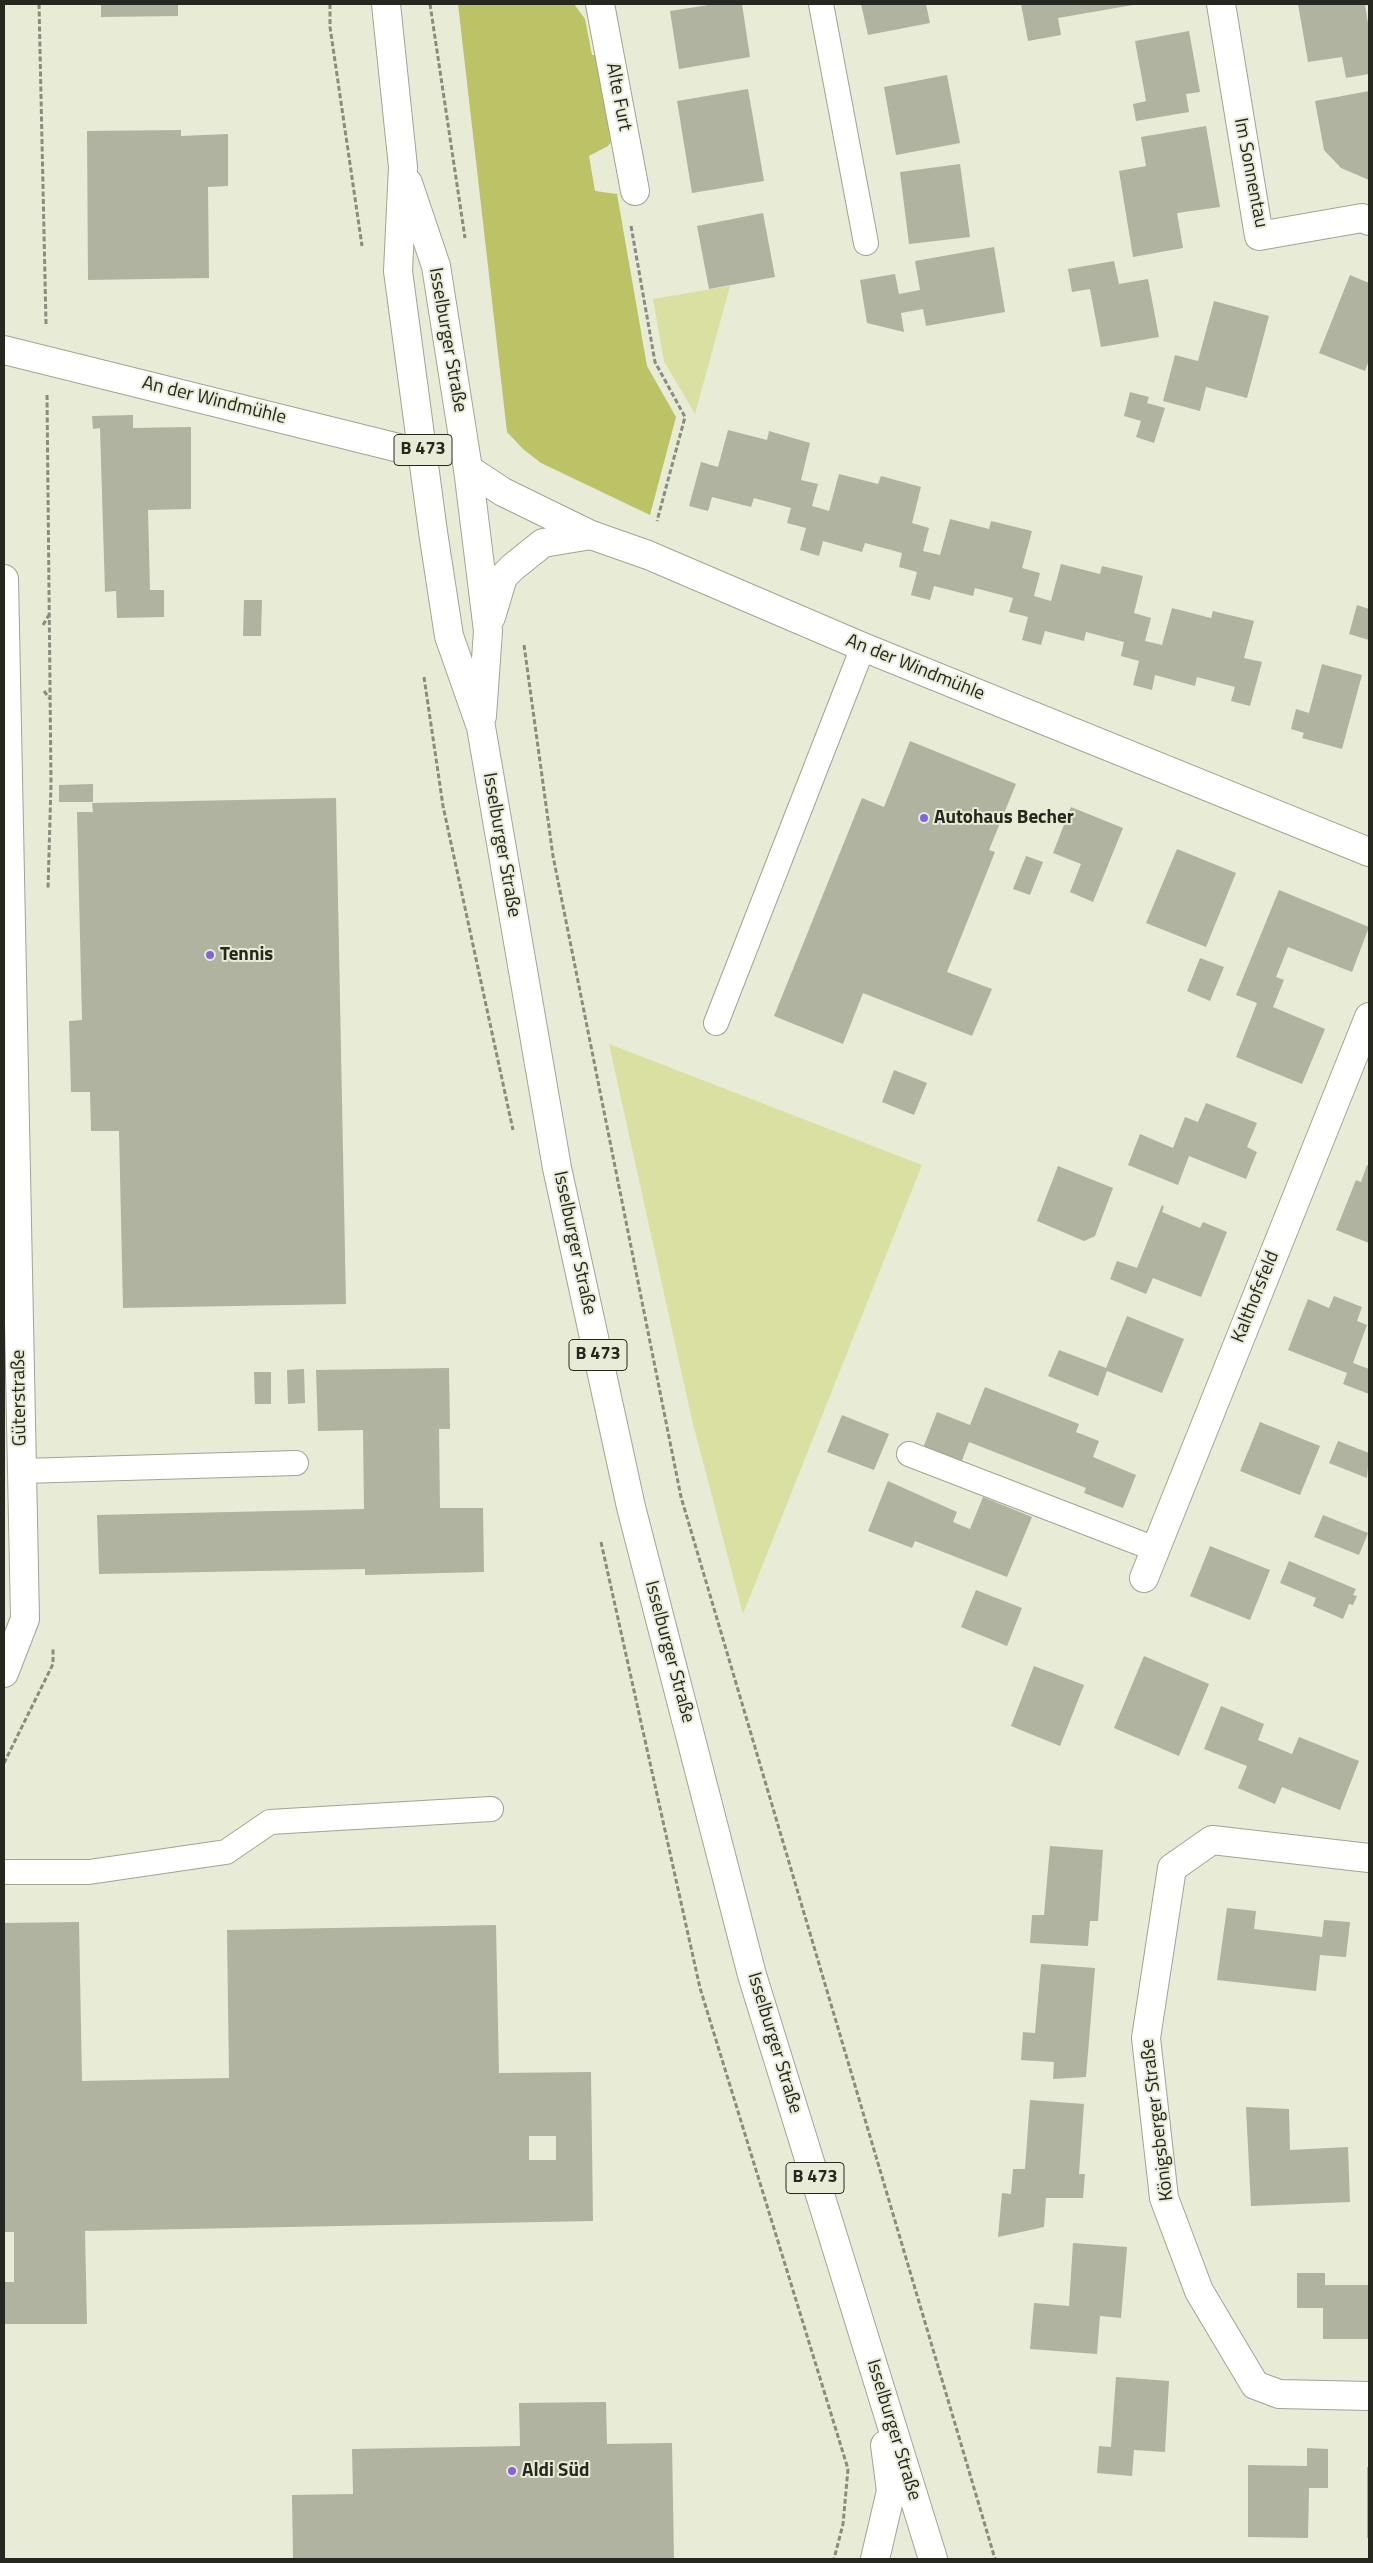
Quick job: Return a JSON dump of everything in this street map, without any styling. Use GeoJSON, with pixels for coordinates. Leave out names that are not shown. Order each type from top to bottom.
{"type":"FeatureCollection","features":[{"type":"Feature","properties":{"kind":"street","name":"Isselburger Straße"},"geometry":{"type":"LineString","coordinates":[[386,4],[403,167],[398,271],[448,636],[481,727],[557,1168],[631,1507],[752,1975],[933,2559]]}},
{"type":"Feature","properties":{"kind":"street","name":"Alte Furt"},"geometry":{"type":"LineString","coordinates":[[600,4],[635,191]]}},
{"type":"Feature","properties":{"kind":"street","name":"Im Sonnentau"},"geometry":{"type":"LineString","coordinates":[[1220,4],[1259,236],[1362,218],[1369,221]]}},
{"type":"Feature","properties":{"kind":"street","name":"Isselburger Straße"},"geometry":{"type":"LineString","coordinates":[[403,167],[436,266],[468,469],[488,631],[481,727]]}},
{"type":"Feature","properties":{"kind":"street","name":"An der Windmühle"},"geometry":{"type":"LineString","coordinates":[[4,350],[423,454]]}},
{"type":"Feature","properties":{"kind":"street","name":"An der Windmühle"},"geometry":{"type":"LineString","coordinates":[[468,469],[503,492],[591,535],[648,555],[863,647],[1369,852]]}},
{"type":"Feature","properties":{"kind":"street","name":"B 473"},"geometry":{"type":"LineString","coordinates":[[488,631],[503,577],[513,567],[543,543],[591,535]]}},
{"type":"Feature","properties":{"kind":"street","name":"Güterstraße"},"geometry":{"type":"LineString","coordinates":[[4,579],[9,1080],[25,1619],[4,1673]]}},
{"type":"Feature","properties":{"kind":"street","name":"Kalthofsfeld"},"geometry":{"type":"LineString","coordinates":[[1144,1578],[1369,1017]]}},
{"type":"Feature","properties":{"kind":"street","name":"Königsberger Straße"},"geometry":{"type":"LineString","coordinates":[[1369,1858],[1212,1840],[1172,1868],[1146,2038],[1164,2198],[1199,2291],[1255,2385],[1279,2394],[1369,2396]]}},
{"type":"Feature","properties":{"kind":"street","name":"B 473"},"geometry":{"type":"LineString","coordinates":[[875,2559],[890,2491],[878,2382]]}},
{"type":"Feature","properties":{"kind":"lane"},"geometry":{"type":"LineString","coordinates":[[822,4],[866,243]]}},
{"type":"Feature","properties":{"kind":"lane"},"geometry":{"type":"LineString","coordinates":[[716,1023],[863,647]]}},
{"type":"Feature","properties":{"kind":"lane"},"geometry":{"type":"LineString","coordinates":[[909,1454],[1155,1549]]}},
{"type":"Feature","properties":{"kind":"lane"},"geometry":{"type":"LineString","coordinates":[[22,1472],[296,1464]]}},
{"type":"Feature","properties":{"kind":"lane"},"geometry":{"type":"LineString","coordinates":[[4,1872],[89,1872],[226,1852],[270,1822],[491,1809]]}},
{"type":"Feature","properties":{"kind":"path"},"geometry":{"type":"LineString","coordinates":[[39,4],[46,359],[51,784]]}},
{"type":"Feature","properties":{"kind":"path"},"geometry":{"type":"LineString","coordinates":[[330,4],[330,27],[363,252]]}},
{"type":"Feature","properties":{"kind":"path"},"geometry":{"type":"LineString","coordinates":[[430,4],[466,240]]}},
{"type":"Feature","properties":{"kind":"path"},"geometry":{"type":"LineString","coordinates":[[635,191],[629,215],[655,362],[685,417],[648,555]]}},
{"type":"Feature","properties":{"kind":"path"},"geometry":{"type":"LineString","coordinates":[[43,625],[49,614]]}},
{"type":"Feature","properties":{"kind":"path"},"geometry":{"type":"LineString","coordinates":[[524,644],[554,856],[681,1497],[995,2559]]}},
{"type":"Feature","properties":{"kind":"path"},"geometry":{"type":"LineString","coordinates":[[44,691],[50,700]]}},
{"type":"Feature","properties":{"kind":"green space"},"geometry":{"type":"Polygon","coordinates":[[[458,4],[574,4],[585,19],[592,55],[603,54],[617,134],[608,146],[589,156],[595,191],[617,194],[647,366],[676,417],[650,515],[541,463],[523,449],[507,432],[458,4]]]}},
{"type":"Feature","properties":{"kind":"green space"},"geometry":{"type":"Polygon","coordinates":[[[730,286],[695,414],[664,361],[653,299],[730,286]]]}},
{"type":"Feature","properties":{"kind":"green space"},"geometry":{"type":"Polygon","coordinates":[[[609,1044],[922,1165],[743,1614],[692,1420],[609,1044]]]}},
{"type":"Feature","properties":{"kind":"building"},"geometry":{"type":"Polygon","coordinates":[[[101,4],[178,4],[178,16],[101,17],[101,4]]]}},
{"type":"Feature","properties":{"kind":"building"},"geometry":{"type":"Polygon","coordinates":[[[715,4],[742,4],[750,57],[679,69],[670,11],[715,4]]]}},
{"type":"Feature","properties":{"kind":"building"},"geometry":{"type":"Polygon","coordinates":[[[861,4],[926,4],[930,23],[868,35],[861,4]]]}},
{"type":"Feature","properties":{"kind":"building"},"geometry":{"type":"Polygon","coordinates":[[[1021,4],[1133,5],[1058,18],[1061,35],[1028,41],[1021,4]]]}},
{"type":"Feature","properties":{"kind":"building"},"geometry":{"type":"Polygon","coordinates":[[[1298,4],[1365,4],[1369,30],[1369,74],[1346,78],[1342,57],[1308,62],[1298,4]]]}},
{"type":"Feature","properties":{"kind":"building"},"geometry":{"type":"Polygon","coordinates":[[[1189,31],[1200,92],[1186,94],[1189,112],[1136,121],[1133,104],[1146,101],[1135,41],[1189,31]]]}},
{"type":"Feature","properties":{"kind":"building"},"geometry":{"type":"Polygon","coordinates":[[[947,75],[960,143],[896,155],[884,87],[947,75]]]}},
{"type":"Feature","properties":{"kind":"building"},"geometry":{"type":"Polygon","coordinates":[[[748,89],[764,181],[692,193],[677,101],[748,89]]]}},
{"type":"Feature","properties":{"kind":"building"},"geometry":{"type":"Polygon","coordinates":[[[1369,91],[1369,180],[1341,168],[1324,150],[1315,101],[1369,91]]]}},
{"type":"Feature","properties":{"kind":"building"},"geometry":{"type":"Polygon","coordinates":[[[1206,126],[1220,207],[1177,213],[1183,248],[1133,257],[1119,171],[1146,166],[1141,137],[1206,126]]]}},
{"type":"Feature","properties":{"kind":"building"},"geometry":{"type":"Polygon","coordinates":[[[181,130],[181,136],[228,134],[228,186],[208,187],[209,278],[88,280],[87,131],[181,130]]]}},
{"type":"Feature","properties":{"kind":"building"},"geometry":{"type":"Polygon","coordinates":[[[960,164],[970,237],[909,244],[900,172],[960,164]]]}},
{"type":"Feature","properties":{"kind":"building"},"geometry":{"type":"Polygon","coordinates":[[[763,213],[775,277],[709,289],[697,226],[763,213]]]}},
{"type":"Feature","properties":{"kind":"building"},"geometry":{"type":"Polygon","coordinates":[[[994,247],[1005,312],[926,326],[923,309],[901,313],[904,332],[867,323],[860,280],[895,274],[899,294],[920,290],[915,261],[994,247]]]}},
{"type":"Feature","properties":{"kind":"building"},"geometry":{"type":"Polygon","coordinates":[[[1114,261],[1119,284],[1148,279],[1159,337],[1101,347],[1090,289],[1072,292],[1068,269],[1114,261]]]}},
{"type":"Feature","properties":{"kind":"building"},"geometry":{"type":"Polygon","coordinates":[[[1350,275],[1369,283],[1369,360],[1365,371],[1319,353],[1350,275]]]}},
{"type":"Feature","properties":{"kind":"building"},"geometry":{"type":"Polygon","coordinates":[[[1214,301],[1269,316],[1247,398],[1206,387],[1200,411],[1163,401],[1175,355],[1198,361],[1214,301]]]}},
{"type":"Feature","properties":{"kind":"building"},"geometry":{"type":"Polygon","coordinates":[[[1130,392],[1149,397],[1147,403],[1165,408],[1154,443],[1136,437],[1141,421],[1124,416],[1130,392]]]}},
{"type":"Feature","properties":{"kind":"building"},"geometry":{"type":"Polygon","coordinates":[[[133,415],[133,428],[191,427],[191,509],[148,510],[150,590],[164,590],[164,617],[117,618],[116,591],[105,592],[100,428],[93,429],[92,416],[133,415]]]}},
{"type":"Feature","properties":{"kind":"building"},"geometry":{"type":"Polygon","coordinates":[[[728,430],[767,440],[769,431],[810,443],[801,480],[818,484],[812,506],[829,511],[839,474],[878,484],[881,476],[921,487],[912,523],[929,528],[923,551],[940,555],[950,519],[989,529],[991,521],[1032,531],[1022,568],[1040,573],[1034,596],[1051,601],[1061,564],[1100,574],[1102,566],[1143,576],[1134,613],[1151,618],[1145,641],[1162,645],[1172,608],[1211,618],[1213,611],[1254,621],[1244,658],[1262,662],[1250,706],[1231,701],[1235,687],[1197,677],[1195,686],[1155,675],[1152,690],[1133,685],[1139,661],[1121,656],[1124,642],[1086,632],[1084,641],[1045,631],[1041,645],[1022,640],[1028,617],[1009,612],[1013,598],[975,588],[973,596],[934,586],[930,600],[911,595],[917,572],[899,567],[902,553],[865,543],[862,552],[823,541],[819,556],[800,550],[806,528],[787,523],[791,508],[754,498],[751,507],[712,497],[708,511],[689,506],[701,462],[718,467],[728,430]]]}},
{"type":"Feature","properties":{"kind":"building"},"geometry":{"type":"Polygon","coordinates":[[[244,600],[262,600],[261,636],[243,636],[244,600]]]}},
{"type":"Feature","properties":{"kind":"building"},"geometry":{"type":"Polygon","coordinates":[[[1357,605],[1369,609],[1369,640],[1349,634],[1357,605]]]}},
{"type":"Feature","properties":{"kind":"building"},"geometry":{"type":"Polygon","coordinates":[[[1322,664],[1362,675],[1342,749],[1302,738],[1304,733],[1291,729],[1296,709],[1309,713],[1322,664]]]}},
{"type":"Feature","properties":{"kind":"building"},"geometry":{"type":"Polygon","coordinates":[[[910,741],[1016,784],[989,850],[995,852],[947,972],[992,989],[972,1036],[863,993],[843,1044],[774,1016],[862,798],[884,807],[910,741]]]}},
{"type":"Feature","properties":{"kind":"building"},"geometry":{"type":"Polygon","coordinates":[[[93,784],[93,802],[59,802],[59,785],[93,784]]]}},
{"type":"Feature","properties":{"kind":"building"},"geometry":{"type":"Polygon","coordinates":[[[336,798],[346,1304],[123,1308],[119,1131],[91,1131],[90,1092],[71,1092],[69,1021],[82,1020],[77,812],[93,812],[92,803],[336,798]]]}},
{"type":"Feature","properties":{"kind":"building"},"geometry":{"type":"Polygon","coordinates":[[[1071,807],[1123,828],[1093,902],[1070,892],[1081,864],[1053,853],[1071,807]]]}},
{"type":"Feature","properties":{"kind":"building"},"geometry":{"type":"Polygon","coordinates":[[[1177,849],[1236,873],[1206,947],[1146,923],[1177,849]]]}},
{"type":"Feature","properties":{"kind":"building"},"geometry":{"type":"Polygon","coordinates":[[[1026,856],[1043,862],[1030,895],[1013,889],[1026,856]]]}},
{"type":"Feature","properties":{"kind":"building"},"geometry":{"type":"Polygon","coordinates":[[[1279,890],[1369,927],[1352,972],[1288,947],[1276,977],[1284,980],[1273,1007],[1325,1029],[1302,1084],[1236,1057],[1257,1003],[1236,995],[1279,890]]]}},
{"type":"Feature","properties":{"kind":"building"},"geometry":{"type":"Polygon","coordinates":[[[1200,958],[1224,967],[1210,1001],[1187,991],[1200,958]]]}},
{"type":"Feature","properties":{"kind":"building"},"geometry":{"type":"Polygon","coordinates":[[[894,1070],[927,1083],[914,1115],[882,1102],[894,1070]]]}},
{"type":"Feature","properties":{"kind":"building"},"geometry":{"type":"Polygon","coordinates":[[[1206,1103],[1257,1123],[1247,1147],[1257,1152],[1246,1179],[1189,1156],[1178,1185],[1128,1165],[1140,1134],[1173,1148],[1185,1117],[1198,1122],[1206,1103]]]}},
{"type":"Feature","properties":{"kind":"building"},"geometry":{"type":"Polygon","coordinates":[[[1367,1165],[1369,1166],[1369,1243],[1336,1230],[1356,1180],[1361,1182],[1367,1165]]]}},
{"type":"Feature","properties":{"kind":"building"},"geometry":{"type":"Polygon","coordinates":[[[1058,1166],[1113,1188],[1095,1236],[1084,1241],[1037,1221],[1058,1166]]]}},
{"type":"Feature","properties":{"kind":"building"},"geometry":{"type":"Polygon","coordinates":[[[1162,1205],[1164,1207],[1162,1212],[1200,1228],[1203,1222],[1227,1232],[1201,1297],[1153,1278],[1146,1294],[1110,1279],[1117,1261],[1137,1268],[1162,1205]]]}},
{"type":"Feature","properties":{"kind":"building"},"geometry":{"type":"Polygon","coordinates":[[[1334,1296],[1362,1307],[1357,1321],[1367,1325],[1353,1363],[1369,1369],[1369,1394],[1343,1384],[1347,1373],[1288,1350],[1308,1299],[1329,1308],[1334,1296]]]}},
{"type":"Feature","properties":{"kind":"building"},"geometry":{"type":"Polygon","coordinates":[[[1127,1316],[1184,1339],[1162,1393],[1107,1371],[1098,1396],[1048,1376],[1059,1350],[1106,1368],[1127,1316]]]}},
{"type":"Feature","properties":{"kind":"building"},"geometry":{"type":"Polygon","coordinates":[[[449,1368],[450,1429],[439,1429],[440,1508],[483,1508],[484,1572],[365,1575],[365,1569],[99,1574],[97,1515],[364,1509],[363,1430],[318,1431],[316,1370],[449,1368]]]}},
{"type":"Feature","properties":{"kind":"building"},"geometry":{"type":"Polygon","coordinates":[[[304,1369],[305,1403],[288,1404],[287,1370],[304,1369]]]}},
{"type":"Feature","properties":{"kind":"building"},"geometry":{"type":"Polygon","coordinates":[[[254,1372],[271,1372],[271,1404],[255,1404],[254,1372]]]}},
{"type":"Feature","properties":{"kind":"building"},"geometry":{"type":"Polygon","coordinates":[[[985,1387],[1079,1424],[1076,1432],[1099,1441],[1093,1457],[1136,1475],[1123,1508],[1084,1493],[1086,1488],[969,1442],[961,1463],[923,1448],[937,1412],[970,1425],[985,1387]]]}},
{"type":"Feature","properties":{"kind":"building"},"geometry":{"type":"Polygon","coordinates":[[[842,1415],[889,1434],[874,1470],[827,1452],[842,1415]]]}},
{"type":"Feature","properties":{"kind":"building"},"geometry":{"type":"Polygon","coordinates":[[[1260,1422],[1320,1446],[1300,1495],[1240,1471],[1260,1422]]]}},
{"type":"Feature","properties":{"kind":"building"},"geometry":{"type":"Polygon","coordinates":[[[1338,1441],[1369,1453],[1367,1478],[1329,1463],[1338,1441]]]}},
{"type":"Feature","properties":{"kind":"building"},"geometry":{"type":"Polygon","coordinates":[[[888,1481],[957,1512],[953,1522],[970,1529],[983,1497],[1032,1517],[1007,1577],[915,1541],[912,1548],[868,1531],[888,1481]]]}},
{"type":"Feature","properties":{"kind":"building"},"geometry":{"type":"Polygon","coordinates":[[[1323,1515],[1368,1533],[1359,1555],[1314,1537],[1323,1515]]]}},
{"type":"Feature","properties":{"kind":"building"},"geometry":{"type":"Polygon","coordinates":[[[1210,1546],[1270,1570],[1250,1620],[1190,1596],[1210,1546]]]}},
{"type":"Feature","properties":{"kind":"building"},"geometry":{"type":"Polygon","coordinates":[[[1289,1561],[1356,1589],[1353,1595],[1357,1596],[1353,1605],[1349,1604],[1343,1619],[1313,1606],[1316,1598],[1280,1583],[1289,1561]]]}},
{"type":"Feature","properties":{"kind":"building"},"geometry":{"type":"Polygon","coordinates":[[[976,1590],[1022,1608],[1007,1646],[961,1627],[976,1590]]]}},
{"type":"Feature","properties":{"kind":"building"},"geometry":{"type":"Polygon","coordinates":[[[1144,1656],[1209,1684],[1179,1756],[1114,1728],[1144,1656]]]}},
{"type":"Feature","properties":{"kind":"building"},"geometry":{"type":"Polygon","coordinates":[[[1034,1666],[1084,1685],[1060,1746],[1011,1726],[1034,1666]]]}},
{"type":"Feature","properties":{"kind":"building"},"geometry":{"type":"Polygon","coordinates":[[[1221,1706],[1264,1724],[1258,1740],[1292,1754],[1299,1737],[1359,1761],[1340,1810],[1282,1787],[1275,1804],[1238,1788],[1247,1766],[1204,1749],[1221,1706]]]}},
{"type":"Feature","properties":{"kind":"building"},"geometry":{"type":"Polygon","coordinates":[[[1050,1846],[1103,1850],[1098,1921],[1090,1921],[1088,1946],[1030,1943],[1032,1915],[1044,1915],[1050,1846]]]}},
{"type":"Feature","properties":{"kind":"building"},"geometry":{"type":"Polygon","coordinates":[[[1227,1908],[1256,1911],[1254,1929],[1322,1937],[1324,1920],[1350,1922],[1346,1957],[1320,1955],[1316,1991],[1217,1980],[1227,1908]]]}},
{"type":"Feature","properties":{"kind":"building"},"geometry":{"type":"Polygon","coordinates":[[[79,1922],[82,2081],[229,2078],[227,1930],[496,1925],[499,2073],[591,2072],[593,2221],[85,2231],[87,2324],[5,2324],[4,2282],[14,2282],[14,2232],[4,2232],[4,1923],[79,1922]],[[529,2136],[529,2160],[556,2160],[556,2136],[529,2136]]]}},
{"type":"Feature","properties":{"kind":"building"},"geometry":{"type":"Polygon","coordinates":[[[1041,1964],[1095,1968],[1086,2077],[1053,2079],[1054,2062],[1021,2060],[1023,2032],[1035,2033],[1041,1964]]]}},
{"type":"Feature","properties":{"kind":"building"},"geometry":{"type":"Polygon","coordinates":[[[1030,2100],[1084,2104],[1079,2174],[1085,2174],[1083,2198],[1046,2198],[1044,2227],[998,2237],[1002,2193],[1011,2194],[1013,2169],[1025,2169],[1030,2100]]]}},
{"type":"Feature","properties":{"kind":"building"},"geometry":{"type":"Polygon","coordinates":[[[1246,2107],[1289,2109],[1290,2150],[1348,2147],[1350,2202],[1251,2206],[1246,2107]]]}},
{"type":"Feature","properties":{"kind":"building"},"geometry":{"type":"Polygon","coordinates":[[[1073,2243],[1127,2247],[1121,2318],[1100,2316],[1097,2354],[1030,2349],[1034,2303],[1069,2306],[1073,2243]]]}},
{"type":"Feature","properties":{"kind":"building"},"geometry":{"type":"Polygon","coordinates":[[[1297,2273],[1325,2273],[1325,2285],[1369,2285],[1369,2339],[1323,2339],[1323,2308],[1297,2308],[1297,2273]]]}},
{"type":"Feature","properties":{"kind":"building"},"geometry":{"type":"Polygon","coordinates":[[[1116,2377],[1169,2381],[1165,2452],[1134,2450],[1132,2476],[1097,2473],[1099,2446],[1111,2447],[1116,2377]]]}},
{"type":"Feature","properties":{"kind":"building","name":"Aldi Süd"},"geometry":{"type":"Polygon","coordinates":[[[606,2402],[607,2444],[672,2443],[674,2559],[293,2559],[292,2495],[353,2494],[352,2449],[520,2446],[519,2403],[606,2402]]]}},
{"type":"Feature","properties":{"kind":"building"},"geometry":{"type":"Polygon","coordinates":[[[1307,2448],[1328,2449],[1328,2488],[1309,2488],[1308,2538],[1248,2537],[1248,2465],[1307,2466],[1307,2448]]]}},
{"type":"Feature","properties":{"kind":"building"},"geometry":{"type":"Polygon","coordinates":[[[1367,2467],[1369,2467],[1369,2538],[1367,2538],[1367,2467]]]}},
{"type":"Feature","properties":{"kind":"place","name":"Autohaus Becher"},"geometry":{"type":"Point","coordinates":[924,818]}},
{"type":"Feature","properties":{"kind":"place","name":"Tennis"},"geometry":{"type":"Point","coordinates":[210,955]}},
{"type":"Feature","properties":{"kind":"place","name":"Aldi Süd"},"geometry":{"type":"Point","coordinates":[512,2471]}}]}
